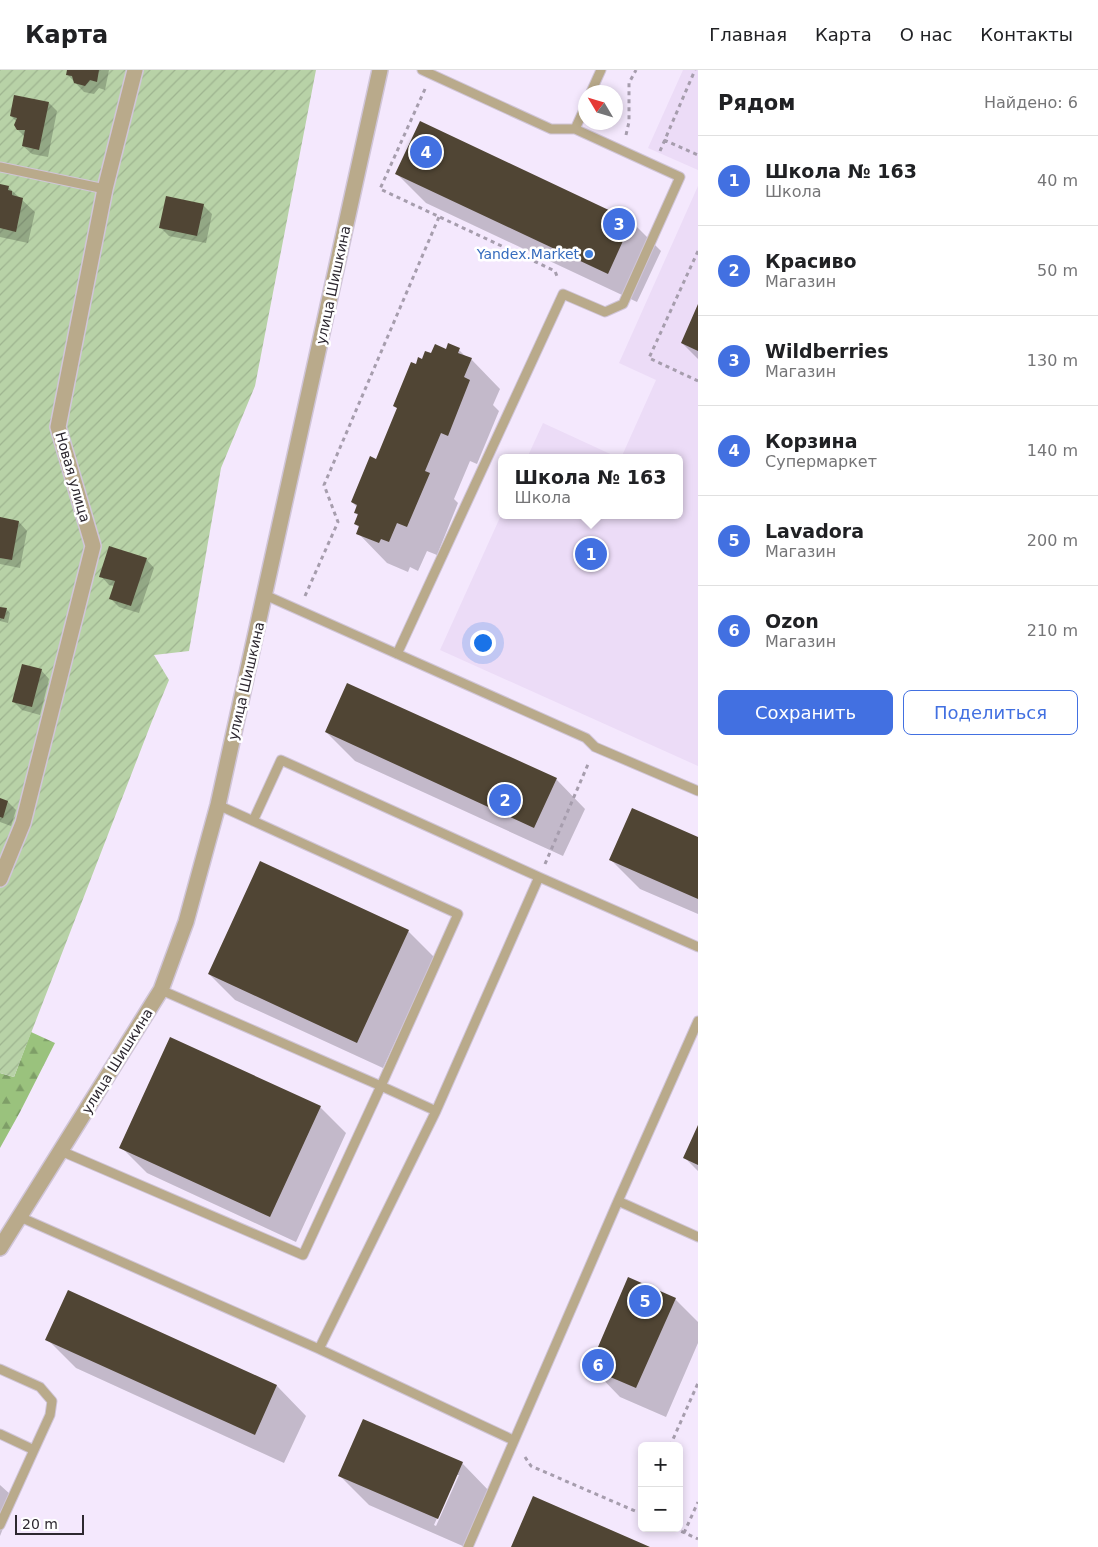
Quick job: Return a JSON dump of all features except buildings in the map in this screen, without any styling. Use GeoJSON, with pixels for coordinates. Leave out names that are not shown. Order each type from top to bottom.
{"type":"FeatureCollection","features":[{"type":"Feature","properties":{"kind":"street","name":"Новая улица"},"geometry":{"type":"LineString","coordinates":[[0,879],[23,822],[93,546],[58,427],[105,189],[135,70]]}},
{"type":"Feature","properties":{"kind":"street","name":"улица Шишкина"},"geometry":{"type":"LineString","coordinates":[[0,1248],[161,990],[186,922],[218,805],[380,70]]}},
{"type":"Feature","properties":{"kind":"lane"},"geometry":{"type":"LineString","coordinates":[[397,654],[563,294],[605,312],[623,304],[680,177],[575,129],[551,129],[422,70]]}},
{"type":"Feature","properties":{"kind":"lane"},"geometry":{"type":"LineString","coordinates":[[594,85],[600,70]]}},
{"type":"Feature","properties":{"kind":"lane"},"geometry":{"type":"LineString","coordinates":[[575,129],[578,122]]}},
{"type":"Feature","properties":{"kind":"lane"},"geometry":{"type":"LineString","coordinates":[[0,167],[105,189]]}},
{"type":"Feature","properties":{"kind":"lane"},"geometry":{"type":"LineString","coordinates":[[265,595],[586,738],[595,748],[698,791]]}},
{"type":"Feature","properties":{"kind":"lane"},"geometry":{"type":"LineString","coordinates":[[253,821],[281,760],[698,947]]}},
{"type":"Feature","properties":{"kind":"lane"},"geometry":{"type":"LineString","coordinates":[[61,1151],[303,1255],[380,1086],[458,914],[218,805]]}},
{"type":"Feature","properties":{"kind":"lane"},"geometry":{"type":"LineString","coordinates":[[319,1349],[436,1111],[539,877]]}},
{"type":"Feature","properties":{"kind":"lane"},"geometry":{"type":"LineString","coordinates":[[161,990],[436,1111]]}},
{"type":"Feature","properties":{"kind":"lane"},"geometry":{"type":"LineString","coordinates":[[468,1547],[513,1440],[698,1021]]}},
{"type":"Feature","properties":{"kind":"lane"},"geometry":{"type":"LineString","coordinates":[[618,1201],[698,1237]]}},
{"type":"Feature","properties":{"kind":"lane"},"geometry":{"type":"LineString","coordinates":[[20,1216],[319,1349],[513,1440]]}},
{"type":"Feature","properties":{"kind":"lane"},"geometry":{"type":"LineString","coordinates":[[0,1369],[40,1387],[52,1401],[50,1415],[0,1525]]}},
{"type":"Feature","properties":{"kind":"lane"},"geometry":{"type":"LineString","coordinates":[[0,1434],[34,1450]]}},
{"type":"Feature","properties":{"kind":"path"},"geometry":{"type":"LineString","coordinates":[[621,150],[626,138],[629,122],[629,83],[636,70]]}},
{"type":"Feature","properties":{"kind":"path"},"geometry":{"type":"LineString","coordinates":[[695,70],[664,140],[698,155]]}},
{"type":"Feature","properties":{"kind":"path"},"geometry":{"type":"LineString","coordinates":[[431,74],[380,189],[555,272],[563,294]]}},
{"type":"Feature","properties":{"kind":"path"},"geometry":{"type":"LineString","coordinates":[[299,610],[338,522],[324,485],[439,217]]}},
{"type":"Feature","properties":{"kind":"path"},"geometry":{"type":"LineString","coordinates":[[698,251],[649,358],[698,381]]}},
{"type":"Feature","properties":{"kind":"path"},"geometry":{"type":"LineString","coordinates":[[539,877],[595,748]]}},
{"type":"Feature","properties":{"kind":"path"},"geometry":{"type":"LineString","coordinates":[[672,1442],[698,1383]]}},
{"type":"Feature","properties":{"kind":"path"},"geometry":{"type":"LineString","coordinates":[[513,1440],[531,1466],[638,1512]]}},
{"type":"Feature","properties":{"kind":"path"},"geometry":{"type":"LineString","coordinates":[[698,1502],[684,1533],[698,1539]]}},
{"type":"Feature","properties":{"kind":"shaded area"},"geometry":{"type":"Polygon","coordinates":[[[683,70],[698,70],[698,170],[648,148],[683,70]]]}},
{"type":"Feature","properties":{"kind":"shaded area"},"geometry":{"type":"Polygon","coordinates":[[[698,186],[698,766],[440,650],[499,519],[683,519],[683,454],[623,454],[656,380],[619,363],[698,186]]]}},
{"type":"Feature","properties":{"kind":"shaded area"},"geometry":{"type":"Polygon","coordinates":[[[543,423],[610,454],[529,454],[543,423]]]}},
{"type":"Feature","properties":{"kind":"green space"},"geometry":{"type":"Polygon","coordinates":[[[0,70],[316,70],[255,386],[221,468],[189,651],[154,655],[169,680],[14,1077],[0,1073],[0,70]]]}},
{"type":"Feature","properties":{"kind":"green space"},"geometry":{"type":"Polygon","coordinates":[[[31,1032],[55,1043],[0,1148],[0,1073],[14,1077],[31,1032]]]}},
{"type":"Feature","properties":{"kind":"place","name":"Корзина"},"geometry":{"type":"Point","coordinates":[426,152]}},
{"type":"Feature","properties":{"kind":"place","name":"Wildberries"},"geometry":{"type":"Point","coordinates":[619,224]}},
{"type":"Feature","properties":{"kind":"place","name":"Yandex.Market"},"geometry":{"type":"Point","coordinates":[589,254]}},
{"type":"Feature","properties":{"kind":"place","name":"Школа № 163"},"geometry":{"type":"Point","coordinates":[591,554]}},
{"type":"Feature","properties":{"kind":"place","name":"Красиво"},"geometry":{"type":"Point","coordinates":[505,800]}},
{"type":"Feature","properties":{"kind":"place","name":"Lavadora"},"geometry":{"type":"Point","coordinates":[645,1301]}},
{"type":"Feature","properties":{"kind":"place","name":"Ozon"},"geometry":{"type":"Point","coordinates":[598,1365]}}]}
